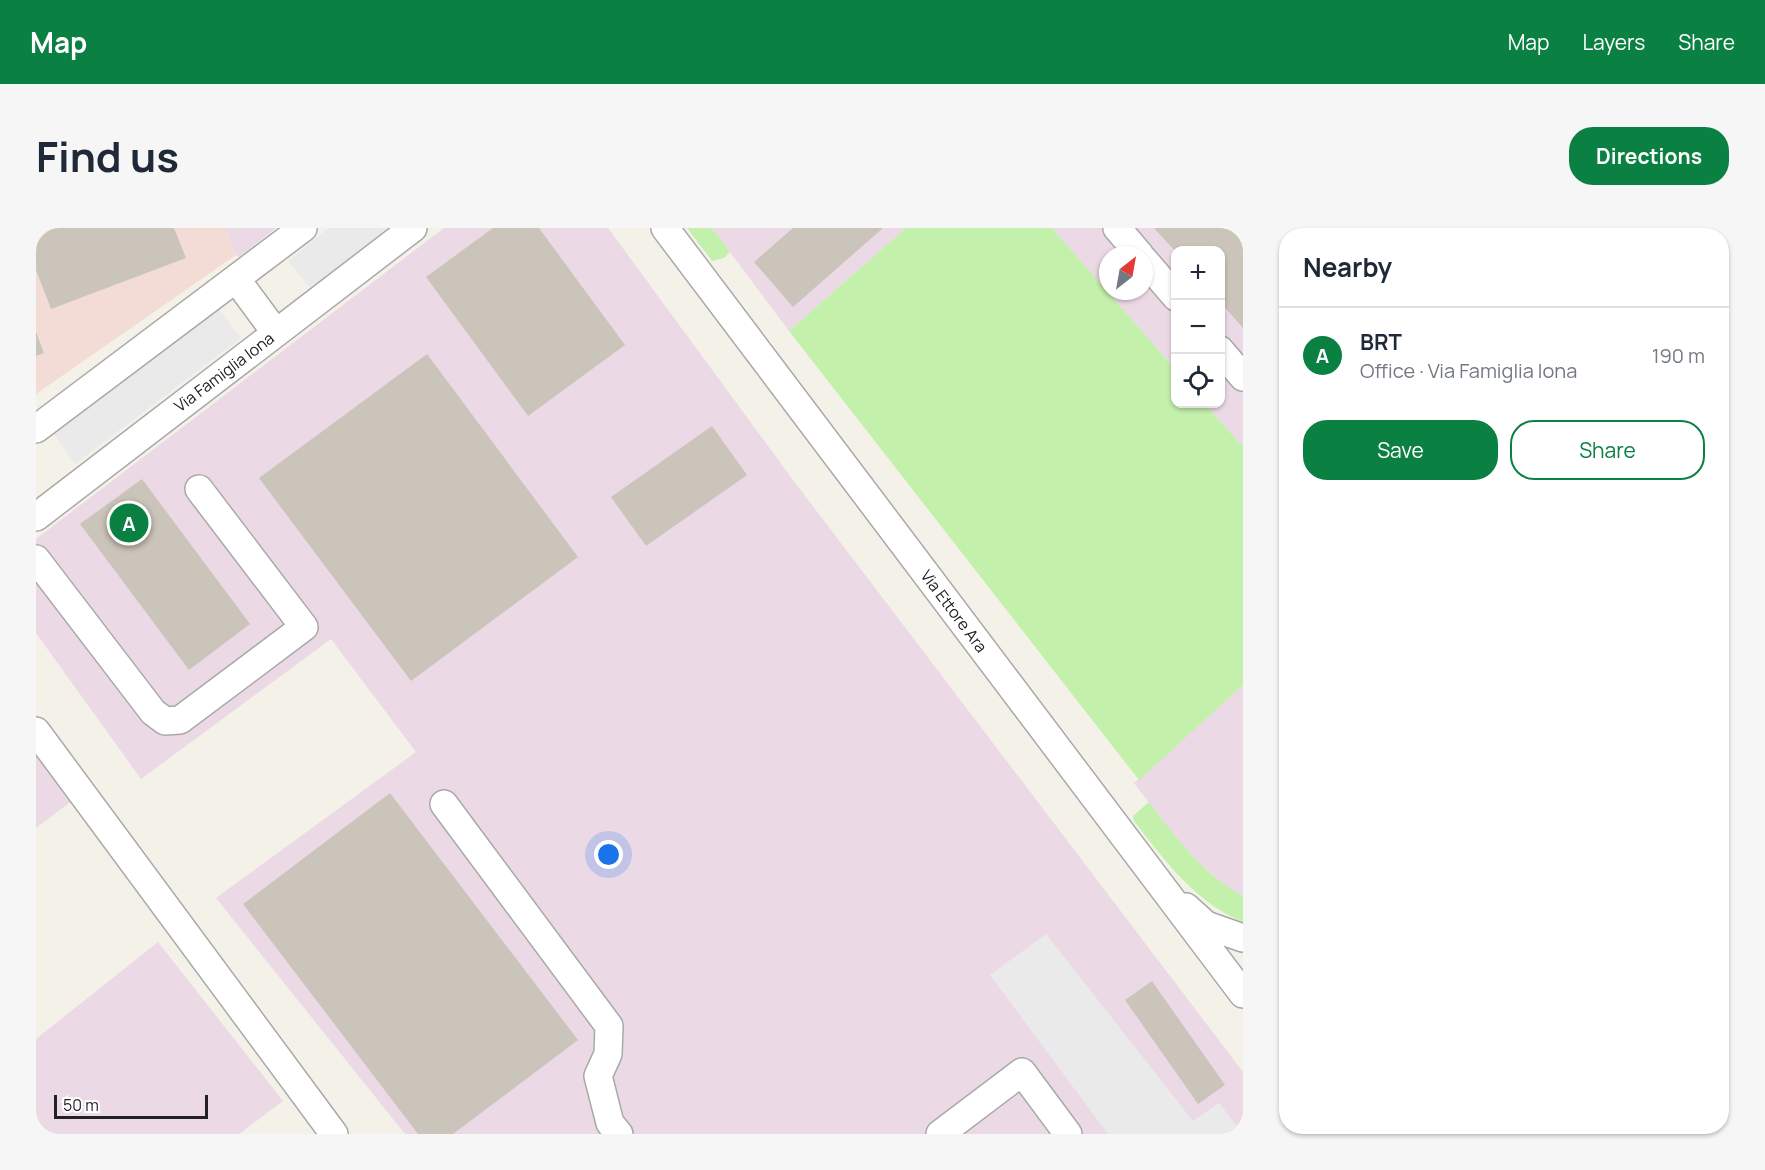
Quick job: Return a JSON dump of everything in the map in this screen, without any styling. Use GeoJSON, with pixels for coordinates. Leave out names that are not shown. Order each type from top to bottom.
{"type":"FeatureCollection","features":[{"type":"Feature","properties":{"kind":"street"},"geometry":{"type":"LineString","coordinates":[[36,429],[303,228]]}},
{"type":"Feature","properties":{"kind":"street","name":"Via Famiglia Iona"},"geometry":{"type":"LineString","coordinates":[[36,516],[413,228]]}},
{"type":"Feature","properties":{"kind":"street","name":"Via Ettore Ara"},"geometry":{"type":"LineString","coordinates":[[665,228],[1155,881],[1243,994]]}},
{"type":"Feature","properties":{"kind":"street"},"geometry":{"type":"LineString","coordinates":[[1117,228],[1132,246]]}},
{"type":"Feature","properties":{"kind":"street"},"geometry":{"type":"LineString","coordinates":[[1153,270],[1171,291]]}},
{"type":"Feature","properties":{"kind":"street"},"geometry":{"type":"LineString","coordinates":[[236,279],[276,333]]}},
{"type":"Feature","properties":{"kind":"street"},"geometry":{"type":"LineString","coordinates":[[1224,354],[1243,377]]}},
{"type":"Feature","properties":{"kind":"street"},"geometry":{"type":"LineString","coordinates":[[36,559],[153,712],[165,721],[180,720],[304,627],[199,489]]}},
{"type":"Feature","properties":{"kind":"street"},"geometry":{"type":"LineString","coordinates":[[36,731],[334,1134]]}},
{"type":"Feature","properties":{"kind":"street"},"geometry":{"type":"LineString","coordinates":[[444,804],[609,1026],[608,1054],[598,1076],[610,1123],[619,1134]]}},
{"type":"Feature","properties":{"kind":"street"},"geometry":{"type":"LineString","coordinates":[[1155,881],[1206,925],[1243,938]]}},
{"type":"Feature","properties":{"kind":"street"},"geometry":{"type":"LineString","coordinates":[[940,1134],[1022,1072],[1068,1134]]}},
{"type":"Feature","properties":{"kind":"shaded area"},"geometry":{"type":"Polygon","coordinates":[[[36,228],[226,228],[236,255],[36,394],[36,228]]]}},
{"type":"Feature","properties":{"kind":"shaded area"},"geometry":{"type":"Polygon","coordinates":[[[226,228],[276,228],[239,257],[236,255],[226,228]]]}},
{"type":"Feature","properties":{"kind":"shaded area"},"geometry":{"type":"Polygon","coordinates":[[[329,228],[392,228],[313,291],[288,261],[329,228]]]}},
{"type":"Feature","properties":{"kind":"shaded area"},"geometry":{"type":"Polygon","coordinates":[[[444,228],[608,228],[793,480],[1243,1072],[1243,1134],[405,1134],[216,898],[416,752],[331,639],[141,779],[36,633],[36,539],[444,228]]]}},
{"type":"Feature","properties":{"kind":"shaded area"},"geometry":{"type":"Polygon","coordinates":[[[712,228],[906,228],[789,331],[712,228]]]}},
{"type":"Feature","properties":{"kind":"shaded area"},"geometry":{"type":"Polygon","coordinates":[[[1052,228],[1243,228],[1243,447],[1209,408],[1225,408],[1225,246],[1171,246],[1171,364],[1115,300],[1153,300],[1153,246],[1099,246],[1099,282],[1052,228]]]}},
{"type":"Feature","properties":{"kind":"shaded area"},"geometry":{"type":"Polygon","coordinates":[[[219,309],[241,338],[75,464],[52,431],[219,309]]]}},
{"type":"Feature","properties":{"kind":"shaded area"},"geometry":{"type":"Polygon","coordinates":[[[1243,685],[1243,896],[1227,887],[1198,862],[1174,836],[1134,783],[1243,685]]]}},
{"type":"Feature","properties":{"kind":"shaded area"},"geometry":{"type":"Polygon","coordinates":[[[36,752],[73,800],[36,828],[36,752]]]}},
{"type":"Feature","properties":{"kind":"shaded area"},"geometry":{"type":"Polygon","coordinates":[[[1046,934],[1193,1121],[1219,1103],[1243,1134],[1108,1134],[990,975],[1046,934]]]}},
{"type":"Feature","properties":{"kind":"shaded area"},"geometry":{"type":"Polygon","coordinates":[[[158,942],[283,1101],[239,1134],[36,1134],[36,1039],[158,942]]]}},
{"type":"Feature","properties":{"kind":"green space"},"geometry":{"type":"Polygon","coordinates":[[[687,228],[712,228],[730,252],[724,258],[712,261],[687,228]]]}},
{"type":"Feature","properties":{"kind":"green space"},"geometry":{"type":"Polygon","coordinates":[[[906,228],[1052,228],[1099,282],[1099,300],[1115,300],[1171,364],[1171,408],[1209,408],[1243,447],[1243,685],[1139,780],[789,331],[906,228]]]}},
{"type":"Feature","properties":{"kind":"green space"},"geometry":{"type":"Polygon","coordinates":[[[1149,802],[1180,842],[1203,866],[1243,896],[1243,922],[1226,914],[1196,892],[1169,865],[1134,821],[1133,816],[1149,802]]]}},
{"type":"Feature","properties":{"kind":"building"},"geometry":{"type":"Polygon","coordinates":[[[36,228],[174,228],[186,258],[51,309],[36,270],[36,228]]]}},
{"type":"Feature","properties":{"kind":"building"},"geometry":{"type":"Polygon","coordinates":[[[493,228],[539,228],[625,345],[528,416],[426,277],[493,228]]]}},
{"type":"Feature","properties":{"kind":"building"},"geometry":{"type":"Polygon","coordinates":[[[793,228],[883,228],[793,307],[754,262],[793,228]]]}},
{"type":"Feature","properties":{"kind":"building"},"geometry":{"type":"Polygon","coordinates":[[[1154,228],[1243,228],[1243,328],[1225,308],[1225,246],[1171,247],[1154,228]]]}},
{"type":"Feature","properties":{"kind":"building"},"geometry":{"type":"Polygon","coordinates":[[[36,332],[44,353],[36,356],[36,332]]]}},
{"type":"Feature","properties":{"kind":"building"},"geometry":{"type":"Polygon","coordinates":[[[427,354],[578,557],[411,681],[259,478],[427,354]]]}},
{"type":"Feature","properties":{"kind":"building"},"geometry":{"type":"Polygon","coordinates":[[[712,426],[747,475],[646,546],[611,497],[712,426]]]}},
{"type":"Feature","properties":{"kind":"building"},"geometry":{"type":"Polygon","coordinates":[[[142,479],[250,624],[189,670],[80,524],[142,479]]]}},
{"type":"Feature","properties":{"kind":"building"},"geometry":{"type":"Polygon","coordinates":[[[390,793],[578,1040],[453,1134],[418,1134],[243,904],[390,793]]]}},
{"type":"Feature","properties":{"kind":"building"},"geometry":{"type":"Polygon","coordinates":[[[1152,981],[1225,1085],[1198,1104],[1125,1000],[1152,981]]]}},
{"type":"Feature","properties":{"kind":"place","name":"BRT"},"geometry":{"type":"Point","coordinates":[129,523]}}]}
